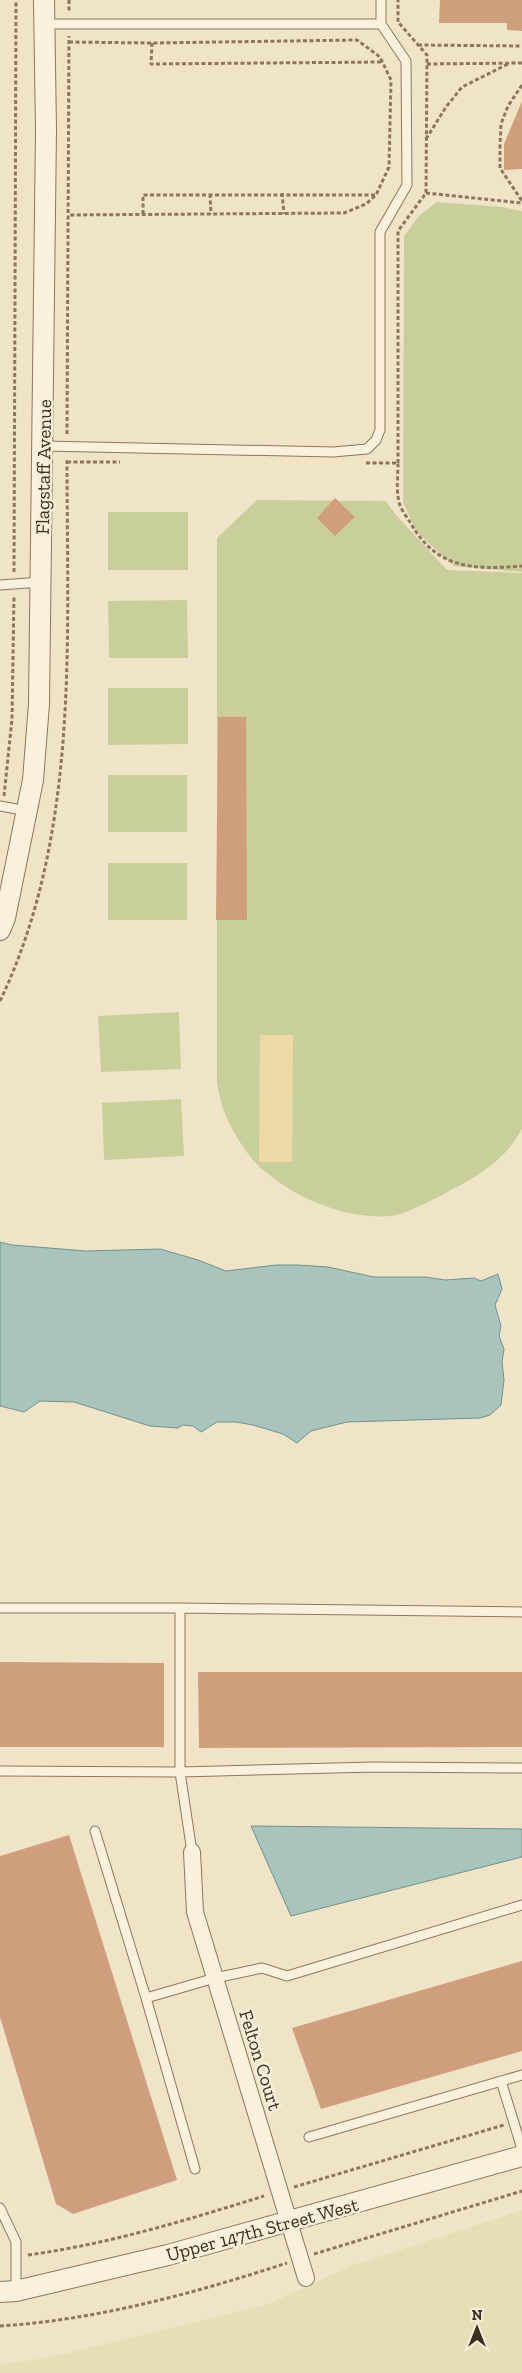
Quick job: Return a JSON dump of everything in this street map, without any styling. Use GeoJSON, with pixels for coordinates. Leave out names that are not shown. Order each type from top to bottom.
{"type":"FeatureCollection","features":[{"type":"Feature","properties":{"kind":"street","name":"Flagstaff Avenue"},"geometry":{"type":"LineString","coordinates":[[0,930],[5,918],[33,780],[39,704],[46,140],[44,0]]}},
{"type":"Feature","properties":{"kind":"street","name":"Felton Court"},"geometry":{"type":"LineString","coordinates":[[192,1852],[195,1912],[306,2278]]}},
{"type":"Feature","properties":{"kind":"street","name":"Upper 147th Street West"},"geometry":{"type":"LineString","coordinates":[[8,2292],[168,2255],[522,2156]]}},
{"type":"Feature","properties":{"kind":"lane"},"geometry":{"type":"LineString","coordinates":[[43,446],[333,452],[367,449],[376,440],[380,430],[380,232],[407,185],[406,60],[381,24],[381,0]]}},
{"type":"Feature","properties":{"kind":"lane"},"geometry":{"type":"LineString","coordinates":[[44,24],[381,24]]}},
{"type":"Feature","properties":{"kind":"lane"},"geometry":{"type":"LineString","coordinates":[[0,584],[41,582]]}},
{"type":"Feature","properties":{"kind":"lane"},"geometry":{"type":"LineString","coordinates":[[1,807],[27,811]]}},
{"type":"Feature","properties":{"kind":"lane"},"geometry":{"type":"LineString","coordinates":[[0,1608],[522,1612]]}},
{"type":"Feature","properties":{"kind":"lane"},"geometry":{"type":"LineString","coordinates":[[180,1608],[180,1772],[192,1852]]}},
{"type":"Feature","properties":{"kind":"lane"},"geometry":{"type":"LineString","coordinates":[[0,1771],[180,1772],[374,1767],[522,1768]]}},
{"type":"Feature","properties":{"kind":"lane"},"geometry":{"type":"LineString","coordinates":[[95,1831],[146,1998],[195,2169]]}},
{"type":"Feature","properties":{"kind":"lane"},"geometry":{"type":"LineString","coordinates":[[146,1998],[215,1978],[262,1968],[287,1976],[522,1905]]}},
{"type":"Feature","properties":{"kind":"lane"},"geometry":{"type":"LineString","coordinates":[[309,2137],[522,2075]]}},
{"type":"Feature","properties":{"kind":"lane"},"geometry":{"type":"LineString","coordinates":[[501,2081],[522,2149]]}},
{"type":"Feature","properties":{"kind":"lane"},"geometry":{"type":"LineString","coordinates":[[0,2208],[16,2242],[8,2292]]}},
{"type":"Feature","properties":{"kind":"path"},"geometry":{"type":"LineString","coordinates":[[1,807],[12,719],[15,464],[16,0]]}},
{"type":"Feature","properties":{"kind":"path"},"geometry":{"type":"LineString","coordinates":[[398,0],[398,22],[427,55],[426,193],[398,231],[399,502],[420,540],[447,560],[464,566],[499,568],[522,566]]}},
{"type":"Feature","properties":{"kind":"path"},"geometry":{"type":"LineString","coordinates":[[69,42],[152,43],[357,40],[380,58],[391,80],[389,167],[376,195],[366,204],[344,213],[69,215]]}},
{"type":"Feature","properties":{"kind":"path"},"geometry":{"type":"LineString","coordinates":[[152,43],[152,64],[382,62]]}},
{"type":"Feature","properties":{"kind":"path"},"geometry":{"type":"LineString","coordinates":[[418,45],[522,46]]}},
{"type":"Feature","properties":{"kind":"path"},"geometry":{"type":"LineString","coordinates":[[426,139],[446,107],[462,87],[510,63]]}},
{"type":"Feature","properties":{"kind":"path"},"geometry":{"type":"LineString","coordinates":[[427,64],[522,63]]}},
{"type":"Feature","properties":{"kind":"path"},"geometry":{"type":"LineString","coordinates":[[522,85],[508,106],[501,124],[500,146],[500,168],[522,202]]}},
{"type":"Feature","properties":{"kind":"path"},"geometry":{"type":"LineString","coordinates":[[143,214],[143,195],[282,193],[376,195]]}},
{"type":"Feature","properties":{"kind":"path"},"geometry":{"type":"LineString","coordinates":[[282,193],[284,214]]}},
{"type":"Feature","properties":{"kind":"path"},"geometry":{"type":"LineString","coordinates":[[426,193],[522,202]]}},
{"type":"Feature","properties":{"kind":"path"},"geometry":{"type":"LineString","coordinates":[[210,194],[211,214]]}},
{"type":"Feature","properties":{"kind":"path"},"geometry":{"type":"LineString","coordinates":[[67,462],[126,462]]}},
{"type":"Feature","properties":{"kind":"path"},"geometry":{"type":"LineString","coordinates":[[359,463],[398,463]]}},
{"type":"Feature","properties":{"kind":"path"},"geometry":{"type":"LineString","coordinates":[[0,2326],[68,2318],[147,2302],[300,2259],[522,2191]]}},
{"type":"Feature","properties":{"kind":"shaded area"},"geometry":{"type":"Polygon","coordinates":[[[522,2210],[522,2373],[0,2373],[0,2365],[51,2357],[266,2305],[351,2266],[522,2210]]]}},
{"type":"Feature","properties":{"kind":"green space"},"geometry":{"type":"Polygon","coordinates":[[[437,202],[502,207],[522,211],[522,572],[454,566],[416,531],[403,502],[404,236],[419,216],[437,202]]]}},
{"type":"Feature","properties":{"kind":"green space"},"geometry":{"type":"Polygon","coordinates":[[[257,500],[386,501],[396,515],[447,570],[522,573],[522,1128],[510,1147],[484,1170],[465,1183],[398,1215],[357,1215],[323,1205],[290,1190],[256,1164],[229,1123],[220,1100],[217,1083],[217,538],[257,500]]]}},
{"type":"Feature","properties":{"kind":"green space"},"geometry":{"type":"Polygon","coordinates":[[[108,512],[188,512],[188,570],[108,570],[108,512]]]}},
{"type":"Feature","properties":{"kind":"green space"},"geometry":{"type":"Polygon","coordinates":[[[187,600],[188,658],[109,658],[108,601],[187,600]]]}},
{"type":"Feature","properties":{"kind":"green space"},"geometry":{"type":"Polygon","coordinates":[[[108,688],[188,688],[188,744],[108,745],[108,688]]]}},
{"type":"Feature","properties":{"kind":"green space"},"geometry":{"type":"Polygon","coordinates":[[[108,775],[187,775],[187,832],[108,832],[108,775]]]}},
{"type":"Feature","properties":{"kind":"green space"},"geometry":{"type":"Polygon","coordinates":[[[108,863],[187,863],[187,920],[108,920],[108,863]]]}},
{"type":"Feature","properties":{"kind":"green space"},"geometry":{"type":"Polygon","coordinates":[[[179,1012],[181,1069],[101,1072],[98,1016],[179,1012]]]}},
{"type":"Feature","properties":{"kind":"green space"},"geometry":{"type":"Polygon","coordinates":[[[181,1099],[184,1156],[104,1160],[102,1103],[181,1099]]]}},
{"type":"Feature","properties":{"kind":"sand"},"geometry":{"type":"Polygon","coordinates":[[[260,1035],[293,1035],[292,1162],[259,1162],[260,1035]]]}},
{"type":"Feature","properties":{"kind":"water"},"geometry":{"type":"Polygon","coordinates":[[[0,1242],[12,1245],[86,1251],[160,1249],[198,1260],[226,1271],[276,1265],[298,1265],[328,1267],[374,1277],[426,1277],[445,1280],[474,1278],[481,1281],[498,1274],[502,1289],[495,1305],[501,1326],[499,1336],[504,1349],[502,1362],[504,1380],[501,1405],[490,1415],[480,1418],[347,1422],[311,1431],[297,1443],[283,1434],[236,1422],[217,1422],[201,1432],[193,1426],[183,1425],[178,1428],[150,1426],[74,1402],[40,1401],[24,1412],[0,1406],[0,1242]]]}},
{"type":"Feature","properties":{"kind":"water"},"geometry":{"type":"Polygon","coordinates":[[[251,1826],[522,1829],[522,1857],[291,1916],[251,1826]]]}},
{"type":"Feature","properties":{"kind":"building"},"geometry":{"type":"Polygon","coordinates":[[[440,0],[522,0],[522,31],[507,30],[507,23],[439,23],[440,0]]]}},
{"type":"Feature","properties":{"kind":"building"},"geometry":{"type":"Polygon","coordinates":[[[522,101],[522,169],[504,170],[504,144],[522,101]]]}},
{"type":"Feature","properties":{"kind":"building"},"geometry":{"type":"Polygon","coordinates":[[[335,498],[355,517],[335,536],[317,518],[335,498]]]}},
{"type":"Feature","properties":{"kind":"building"},"geometry":{"type":"Polygon","coordinates":[[[218,717],[246,717],[247,920],[216,920],[218,717]]]}},
{"type":"Feature","properties":{"kind":"building"},"geometry":{"type":"Polygon","coordinates":[[[0,1662],[164,1663],[164,1747],[0,1747],[0,1662]]]}},
{"type":"Feature","properties":{"kind":"building"},"geometry":{"type":"Polygon","coordinates":[[[198,1672],[522,1672],[522,1747],[199,1748],[198,1672]]]}},
{"type":"Feature","properties":{"kind":"building"},"geometry":{"type":"Polygon","coordinates":[[[69,1835],[177,2180],[73,2214],[56,2204],[0,2017],[0,1856],[69,1835]]]}},
{"type":"Feature","properties":{"kind":"building"},"geometry":{"type":"Polygon","coordinates":[[[522,1961],[522,2051],[321,2109],[292,2028],[522,1961]]]}}]}
